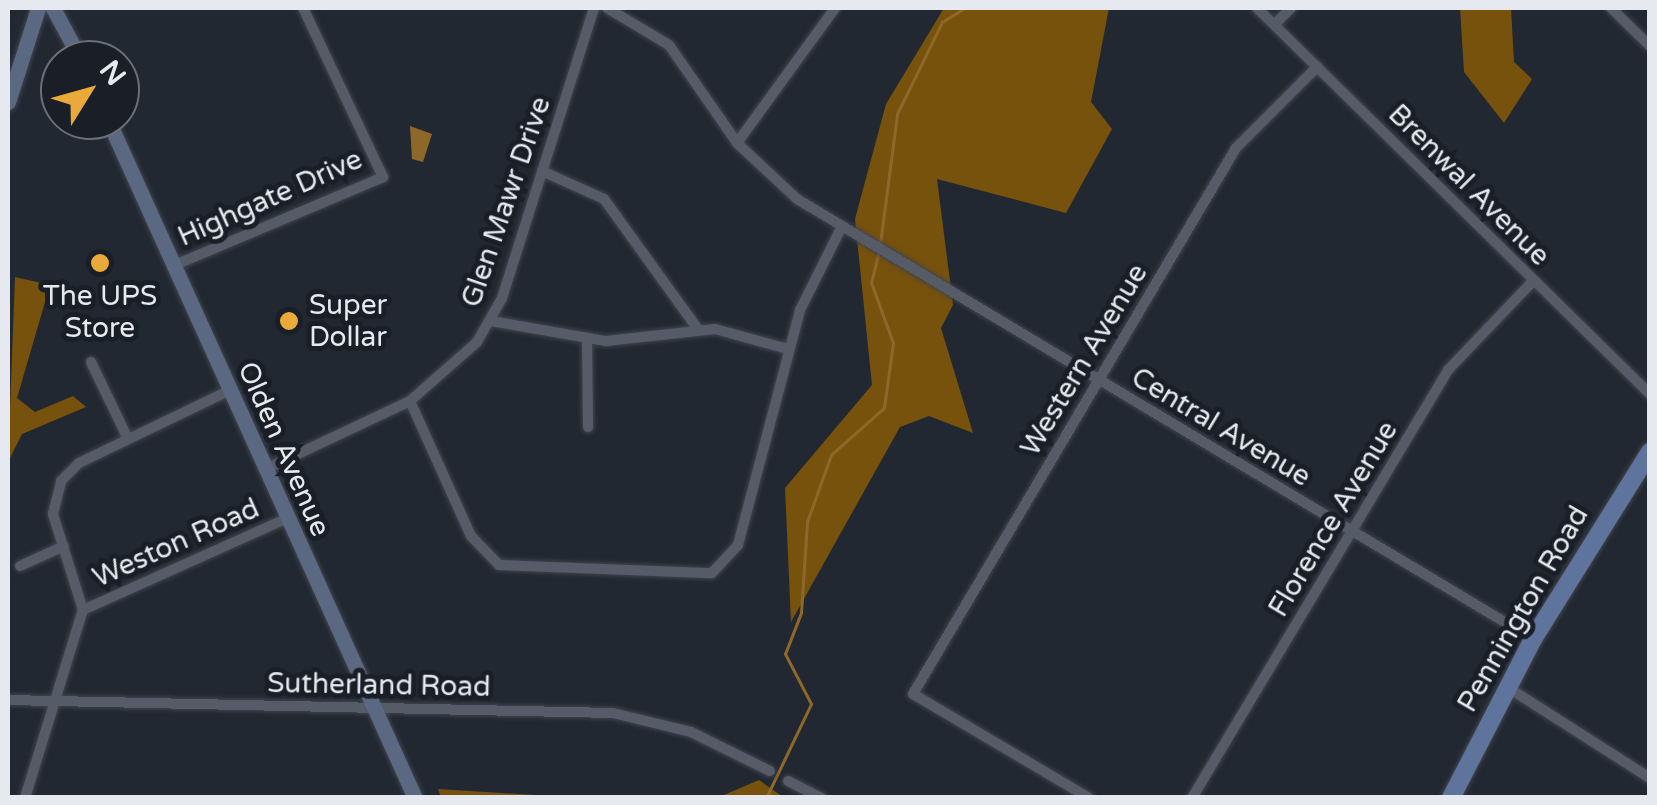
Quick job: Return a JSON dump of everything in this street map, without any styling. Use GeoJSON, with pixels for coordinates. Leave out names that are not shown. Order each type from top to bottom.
{"type":"FeatureCollection","features":[{"type":"Feature","properties":{"kind":"main road"},"geometry":{"type":"LineString","coordinates":[[8,102],[38,8]]}},
{"type":"Feature","properties":{"kind":"main road"},"geometry":{"type":"LineString","coordinates":[[53,8],[70,40]]}},
{"type":"Feature","properties":{"kind":"main road","name":"Olden Avenue"},"geometry":{"type":"LineString","coordinates":[[117,140],[415,798]]}},
{"type":"Feature","properties":{"kind":"main road","name":"Pennington Road"},"geometry":{"type":"LineString","coordinates":[[1451,798],[1506,686],[1647,462]]}},
{"type":"Feature","properties":{"kind":"street","name":"Highgate Drive"},"geometry":{"type":"LineString","coordinates":[[175,264],[383,177],[302,8]]}},
{"type":"Feature","properties":{"kind":"street","name":"Glen Mawr Drive"},"geometry":{"type":"LineString","coordinates":[[266,468],[410,401],[461,362],[490,321],[594,8]]}},
{"type":"Feature","properties":{"kind":"street","name":"Central Avenue"},"geometry":{"type":"LineString","coordinates":[[608,8],[669,44],[737,142],[842,226],[1533,640]]}},
{"type":"Feature","properties":{"kind":"street"},"geometry":{"type":"LineString","coordinates":[[737,142],[834,8]]}},
{"type":"Feature","properties":{"kind":"street","name":"Brenwal Avenue"},"geometry":{"type":"LineString","coordinates":[[1258,8],[1650,394]]}},
{"type":"Feature","properties":{"kind":"street"},"geometry":{"type":"LineString","coordinates":[[1275,24],[1290,8]]}},
{"type":"Feature","properties":{"kind":"street"},"geometry":{"type":"LineString","coordinates":[[1611,8],[1650,46]]}},
{"type":"Feature","properties":{"kind":"street","name":"Western Avenue"},"geometry":{"type":"LineString","coordinates":[[1090,798],[913,694],[1236,148],[1317,67]]}},
{"type":"Feature","properties":{"kind":"street"},"geometry":{"type":"LineString","coordinates":[[542,171],[604,200],[697,328]]}},
{"type":"Feature","properties":{"kind":"street"},"geometry":{"type":"LineString","coordinates":[[410,401],[471,536],[499,565],[702,576],[722,568],[738,545],[788,349],[842,226]]}},
{"type":"Feature","properties":{"kind":"street","name":"Florence Avenue"},"geometry":{"type":"LineString","coordinates":[[1192,798],[1448,370],[1534,280]]}},
{"type":"Feature","properties":{"kind":"street"},"geometry":{"type":"LineString","coordinates":[[490,321],[587,340],[697,328],[788,349]]}},
{"type":"Feature","properties":{"kind":"street"},"geometry":{"type":"LineString","coordinates":[[587,340],[588,426]]}},
{"type":"Feature","properties":{"kind":"street"},"geometry":{"type":"LineString","coordinates":[[91,362],[128,438]]}},
{"type":"Feature","properties":{"kind":"street"},"geometry":{"type":"LineString","coordinates":[[25,798],[83,610],[53,514],[61,481],[128,438],[230,390]]}},
{"type":"Feature","properties":{"kind":"street","name":"Weston Road"},"geometry":{"type":"LineString","coordinates":[[83,610],[288,518]]}},
{"type":"Feature","properties":{"kind":"street"},"geometry":{"type":"LineString","coordinates":[[20,566],[64,546]]}},
{"type":"Feature","properties":{"kind":"street"},"geometry":{"type":"LineString","coordinates":[[1506,686],[1650,778]]}},
{"type":"Feature","properties":{"kind":"street","name":"Sutherland Road"},"geometry":{"type":"LineString","coordinates":[[8,700],[613,713],[677,728],[770,772]]}},
{"type":"Feature","properties":{"kind":"street"},"geometry":{"type":"LineString","coordinates":[[788,780],[822,798]]}},
{"type":"Feature","properties":{"kind":"shaded area"},"geometry":{"type":"Polygon","coordinates":[[[944,8],[1109,8],[1091,102],[1112,129],[1066,213],[937,179],[953,305],[941,328],[973,433],[929,416],[900,427],[791,622],[785,488],[872,385],[855,219],[886,104],[944,8]]]}},
{"type":"Feature","properties":{"kind":"shaded area"},"geometry":{"type":"Polygon","coordinates":[[[1460,8],[1511,8],[1514,62],[1532,79],[1504,123],[1464,72],[1460,8]]]}},
{"type":"Feature","properties":{"kind":"shaded area"},"geometry":{"type":"Polygon","coordinates":[[[410,126],[432,134],[423,162],[412,159],[410,126]]]}},
{"type":"Feature","properties":{"kind":"shaded area"},"geometry":{"type":"Polygon","coordinates":[[[15,277],[50,285],[17,398],[35,412],[73,396],[86,407],[22,434],[8,462],[15,277]]]}},
{"type":"Feature","properties":{"kind":"shaded area"},"geometry":{"type":"Polygon","coordinates":[[[759,780],[783,797],[719,797],[759,780]]]}},
{"type":"Feature","properties":{"kind":"shaded area"},"geometry":{"type":"Polygon","coordinates":[[[438,789],[567,797],[441,797],[438,789]]]}},
{"type":"Feature","properties":{"kind":"waterway"},"geometry":{"type":"LineString","coordinates":[[880,244],[897,114],[942,22],[964,8]]}},
{"type":"Feature","properties":{"kind":"waterway"},"geometry":{"type":"LineString","coordinates":[[766,798],[811,704],[785,654],[801,613],[807,522],[831,455],[884,408],[893,343],[871,283],[879,251]]}},
{"type":"Feature","properties":{"kind":"place","name":"The UPS Store"},"geometry":{"type":"Point","coordinates":[100,263]}},
{"type":"Feature","properties":{"kind":"place","name":"Super Dollar"},"geometry":{"type":"Point","coordinates":[289,321]}}]}
